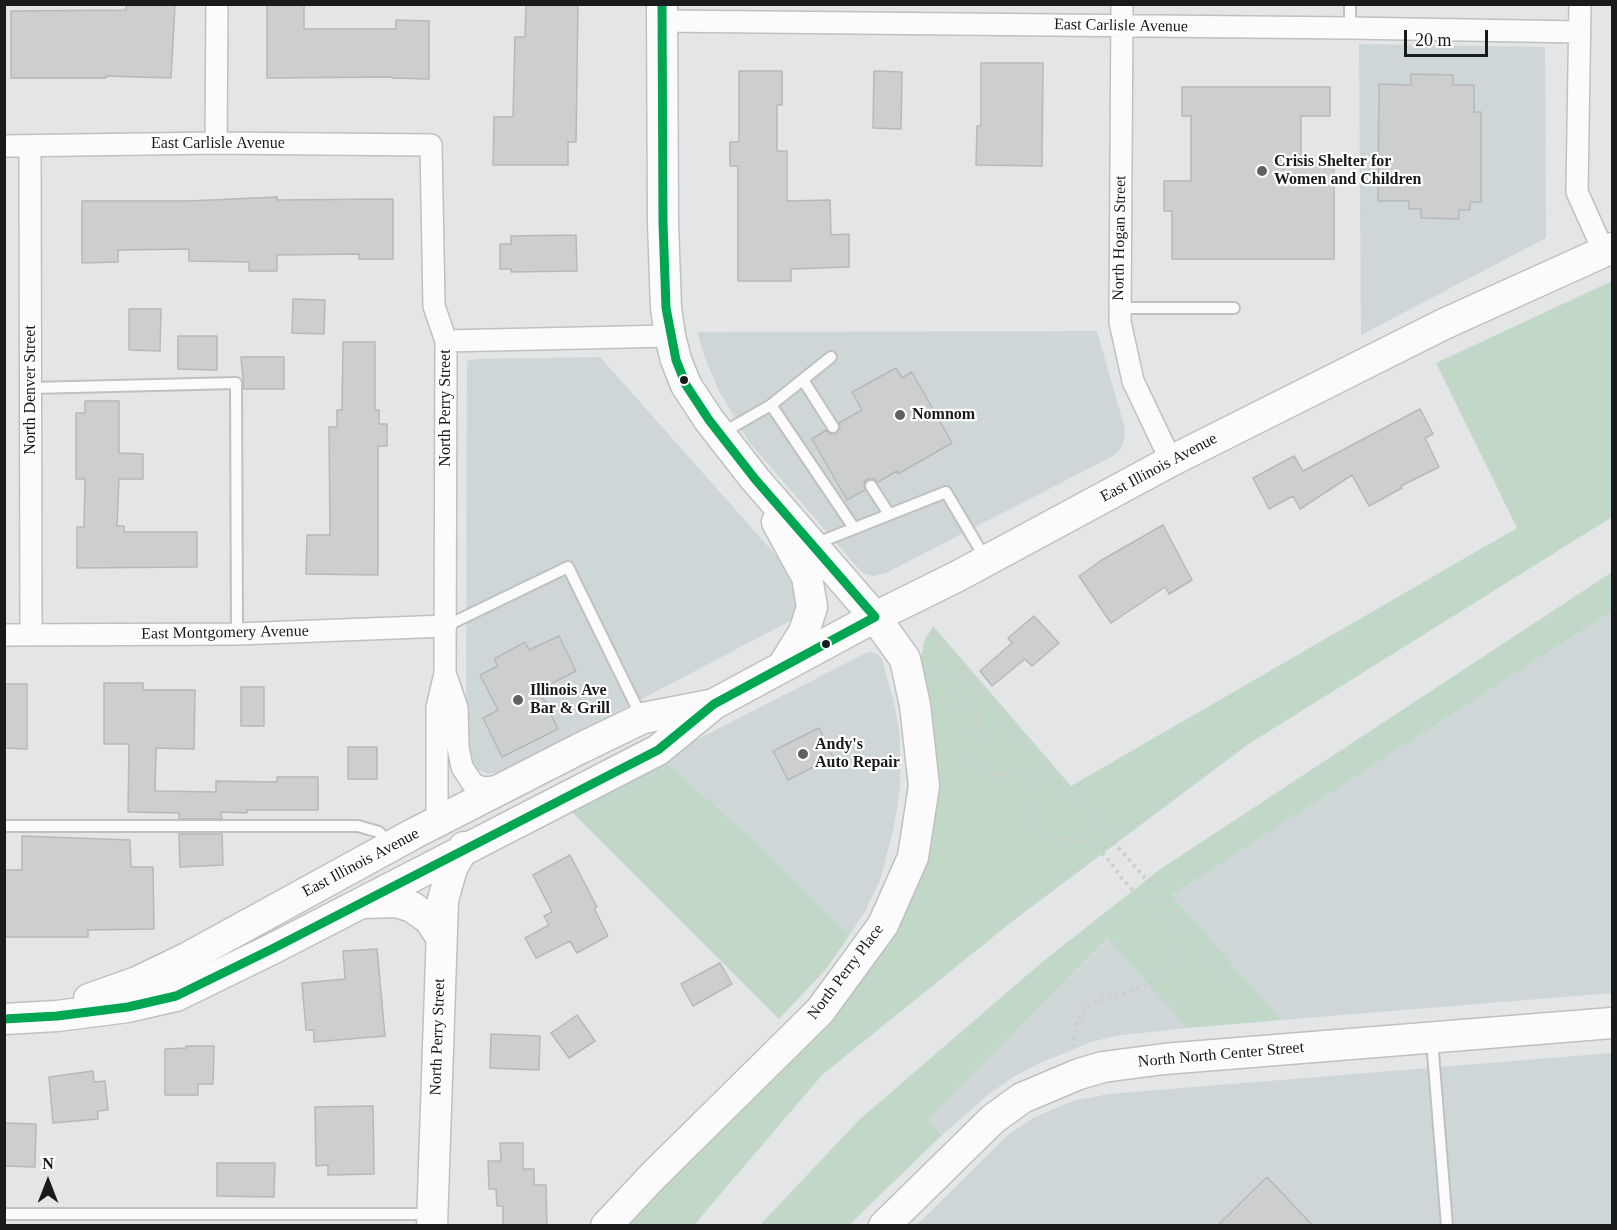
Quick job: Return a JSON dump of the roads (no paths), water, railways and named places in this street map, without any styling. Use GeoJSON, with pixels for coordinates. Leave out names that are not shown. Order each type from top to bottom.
{"type":"FeatureCollection","features":[{"type":"Feature","properties":{"kind":"main road"},"geometry":{"type":"LineString","coordinates":[[662,13],[663,223],[666,308],[676,360],[686,385],[755,479],[876,617]]}},
{"type":"Feature","properties":{"kind":"main road","name":"East Illinois Avenue"},"geometry":{"type":"LineString","coordinates":[[6,1018],[57,1016],[128,1007],[176,996],[658,750],[714,704],[876,617],[987,561],[1171,461],[1444,324],[1608,250]]}},
{"type":"Feature","properties":{"kind":"main road"},"geometry":{"type":"LineString","coordinates":[[755,479],[807,577],[812,602],[804,632],[783,666]]}},
{"type":"Feature","properties":{"kind":"main road","name":"North Perry Place"},"geometry":{"type":"LineString","coordinates":[[606,1226],[652,1177],[820,1011],[883,925],[913,857],[924,786],[915,705],[905,659],[876,617]]}},
{"type":"Feature","properties":{"kind":"main road","name":"East Illinois Avenue"},"geometry":{"type":"LineString","coordinates":[[6,1018],[94,998],[137,982],[187,958],[437,822],[579,748],[643,718],[714,704]]}},
{"type":"Feature","properties":{"kind":"main road","name":"North Perry Street"},"geometry":{"type":"LineString","coordinates":[[433,1220],[441,937],[446,882],[460,852],[507,786]]}},
{"type":"Feature","properties":{"kind":"main road"},"geometry":{"type":"LineString","coordinates":[[360,903],[397,902],[412,907],[429,919],[441,937]]}},
{"type":"Feature","properties":{"kind":"main road","name":"North North Center Street"},"geometry":{"type":"LineString","coordinates":[[884,1226],[993,1119],[1022,1098],[1079,1074],[1130,1063],[1612,1023]]}},
{"type":"Feature","properties":{"kind":"street"},"geometry":{"type":"LineString","coordinates":[[216,143],[217,4]]}},
{"type":"Feature","properties":{"kind":"street","name":"North Hogan Street"},"geometry":{"type":"LineString","coordinates":[[1122,4],[1120,322],[1133,381],[1171,461]]}},
{"type":"Feature","properties":{"kind":"street"},"geometry":{"type":"LineString","coordinates":[[1580,4],[1577,192],[1608,250]]}},
{"type":"Feature","properties":{"kind":"street","name":"East Carlisle Avenue"},"geometry":{"type":"LineString","coordinates":[[662,13],[1122,26],[1580,32]]}},
{"type":"Feature","properties":{"kind":"street","name":"East Carlisle Avenue"},"geometry":{"type":"LineString","coordinates":[[4,146],[216,143],[431,145]]}},
{"type":"Feature","properties":{"kind":"street","name":"North Perry Street"},"geometry":{"type":"LineString","coordinates":[[431,145],[434,306],[446,341],[446,626],[445,673],[437,708],[437,822]]}},
{"type":"Feature","properties":{"kind":"street","name":"North Denver Street"},"geometry":{"type":"LineString","coordinates":[[30,146],[31,635]]}},
{"type":"Feature","properties":{"kind":"street"},"geometry":{"type":"LineString","coordinates":[[446,341],[670,336]]}},
{"type":"Feature","properties":{"kind":"street","name":"East Montgomery Avenue"},"geometry":{"type":"LineString","coordinates":[[4,636],[237,634],[446,626]]}},
{"type":"Feature","properties":{"kind":"street","name":"North Perry Street"},"geometry":{"type":"LineString","coordinates":[[445,673],[457,708],[458,747],[462,767],[473,784],[484,788],[507,786]]}},
{"type":"Feature","properties":{"kind":"lane"},"geometry":{"type":"LineString","coordinates":[[1350,4],[1350,28]]}},
{"type":"Feature","properties":{"kind":"lane"},"geometry":{"type":"LineString","coordinates":[[1120,308],[1234,308]]}},
{"type":"Feature","properties":{"kind":"lane"},"geometry":{"type":"LineString","coordinates":[[720,434],[771,405],[831,357]]}},
{"type":"Feature","properties":{"kind":"lane"},"geometry":{"type":"LineString","coordinates":[[803,380],[833,427]]}},
{"type":"Feature","properties":{"kind":"lane"},"geometry":{"type":"LineString","coordinates":[[31,388],[236,383],[237,634]]}},
{"type":"Feature","properties":{"kind":"lane"},"geometry":{"type":"LineString","coordinates":[[771,405],[854,528]]}},
{"type":"Feature","properties":{"kind":"lane"},"geometry":{"type":"LineString","coordinates":[[871,486],[889,514]]}},
{"type":"Feature","properties":{"kind":"lane"},"geometry":{"type":"LineString","coordinates":[[812,545],[946,492],[987,561]]}},
{"type":"Feature","properties":{"kind":"lane"},"geometry":{"type":"LineString","coordinates":[[446,626],[568,567],[643,718]]}},
{"type":"Feature","properties":{"kind":"lane"},"geometry":{"type":"LineString","coordinates":[[4,826],[358,826],[379,832],[391,847]]}},
{"type":"Feature","properties":{"kind":"lane"},"geometry":{"type":"LineString","coordinates":[[1431,1037],[1447,1226]]}},
{"type":"Feature","properties":{"kind":"lane"},"geometry":{"type":"LineString","coordinates":[[4,1214],[433,1220]]}},
{"type":"Feature","properties":{"kind":"place","name":"Crisis Shelter for Women and Children"},"geometry":{"type":"Point","coordinates":[1262,171]}},
{"type":"Feature","properties":{"kind":"place","name":"Nomnom"},"geometry":{"type":"Point","coordinates":[900,415]}},
{"type":"Feature","properties":{"kind":"place","name":"Illinois Ave Bar & Grill"},"geometry":{"type":"Point","coordinates":[518,700]}},
{"type":"Feature","properties":{"kind":"place","name":"Andy's Auto Repair"},"geometry":{"type":"Point","coordinates":[803,754]}}]}
